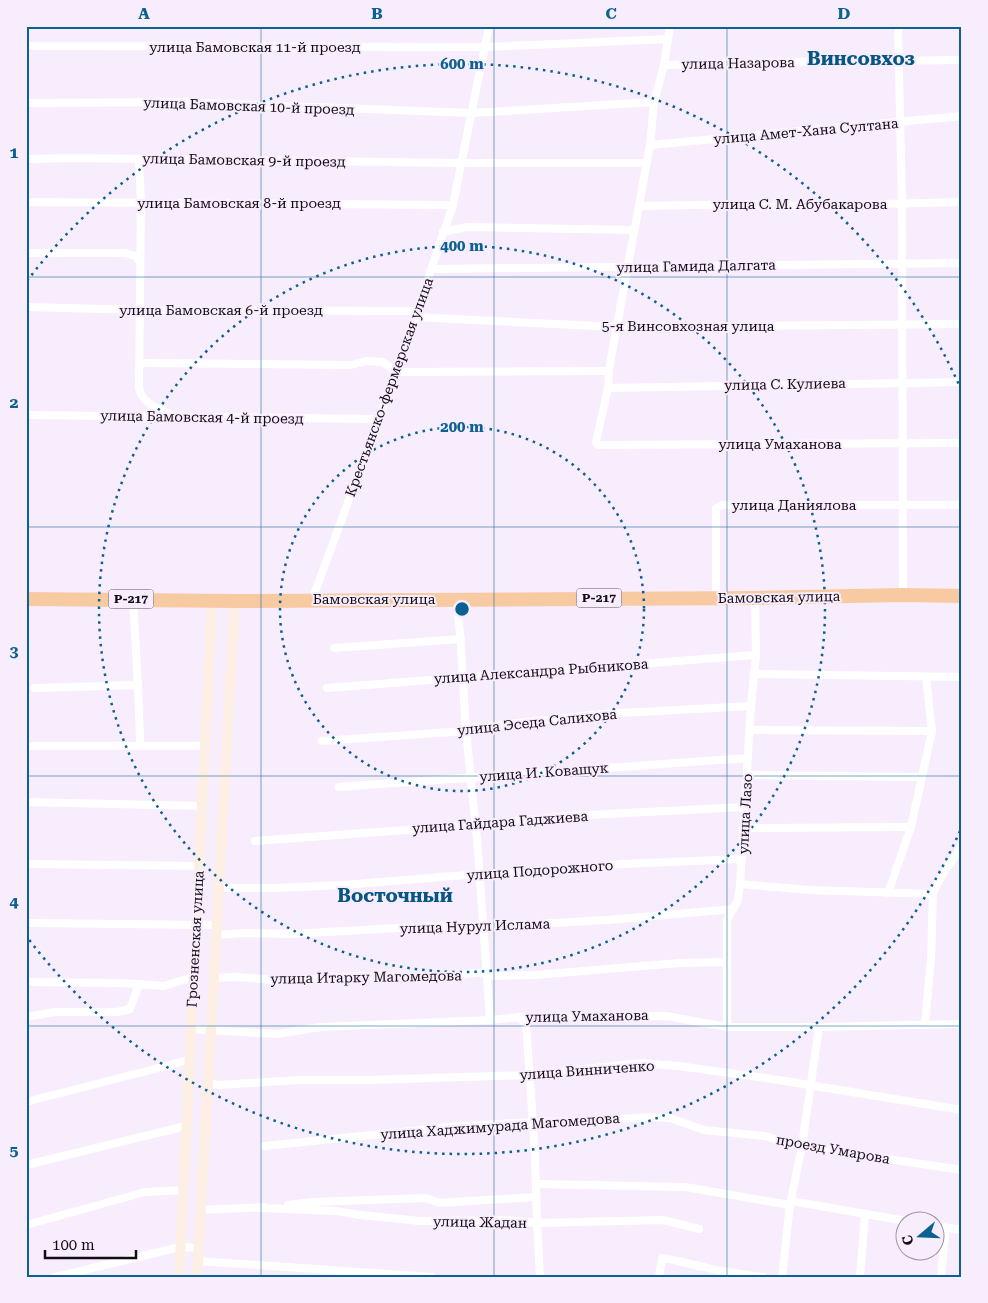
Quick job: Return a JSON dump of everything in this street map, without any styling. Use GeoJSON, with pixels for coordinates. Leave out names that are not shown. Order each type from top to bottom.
{"type":"FeatureCollection","features":[{"type":"Feature","properties":{"kind":"highway","name":"Бамовская улица"},"geometry":{"type":"LineString","coordinates":[[26,599],[235,601],[962,596]]}},
{"type":"Feature","properties":{"kind":"street","name":"Крестьянско-фермерская улица"},"geometry":{"type":"LineString","coordinates":[[312,600],[396,372],[453,205],[489,26]]}},
{"type":"Feature","properties":{"kind":"street"},"geometry":{"type":"LineString","coordinates":[[608,388],[609,371],[650,145],[654,102],[664,65],[670,26]]}},
{"type":"Feature","properties":{"kind":"street"},"geometry":{"type":"LineString","coordinates":[[898,26],[902,203],[903,595]]}},
{"type":"Feature","properties":{"kind":"street","name":"улица Бамовская 11-й проезд"},"geometry":{"type":"LineString","coordinates":[[26,46],[485,47],[668,39]]}},
{"type":"Feature","properties":{"kind":"street","name":"улица Назарова"},"geometry":{"type":"LineString","coordinates":[[664,65],[962,60]]}},
{"type":"Feature","properties":{"kind":"street","name":"улица Бамовская 10-й проезд"},"geometry":{"type":"LineString","coordinates":[[26,104],[179,102],[472,113],[654,102]]}},
{"type":"Feature","properties":{"kind":"street","name":"улица Амет-Хана Султана"},"geometry":{"type":"LineString","coordinates":[[650,145],[962,116]]}},
{"type":"Feature","properties":{"kind":"street","name":"улица Бамовская 9-й проезд"},"geometry":{"type":"LineString","coordinates":[[26,159],[646,163]]}},
{"type":"Feature","properties":{"kind":"street"},"geometry":{"type":"LineString","coordinates":[[139,159],[141,202],[139,388],[140,395],[144,399],[174,416]]}},
{"type":"Feature","properties":{"kind":"street","name":"улица Бамовская 8-й проезд"},"geometry":{"type":"LineString","coordinates":[[26,202],[453,205]]}},
{"type":"Feature","properties":{"kind":"street","name":"улица С. М. Абубакарова"},"geometry":{"type":"LineString","coordinates":[[639,206],[755,204],[761,207],[962,202]]}},
{"type":"Feature","properties":{"kind":"street"},"geometry":{"type":"LineString","coordinates":[[443,232],[468,227],[634,230]]}},
{"type":"Feature","properties":{"kind":"street"},"geometry":{"type":"LineString","coordinates":[[26,253],[125,253],[134,256],[140,262]]}},
{"type":"Feature","properties":{"kind":"street","name":"улица Гамида Далгата"},"geometry":{"type":"LineString","coordinates":[[431,269],[962,263]]}},
{"type":"Feature","properties":{"kind":"street","name":"улица Бамовская 6-й проезд"},"geometry":{"type":"LineString","coordinates":[[26,307],[416,314]]}},
{"type":"Feature","properties":{"kind":"street","name":"5-я Винсовхозная улица"},"geometry":{"type":"LineString","coordinates":[[416,314],[617,327],[962,324]]}},
{"type":"Feature","properties":{"kind":"street"},"geometry":{"type":"LineString","coordinates":[[140,363],[350,365],[366,361],[383,362],[396,372],[609,371]]}},
{"type":"Feature","properties":{"kind":"street","name":"улица С. Кулиева"},"geometry":{"type":"LineString","coordinates":[[608,388],[962,382]]}},
{"type":"Feature","properties":{"kind":"street","name":"улица Умаханова"},"geometry":{"type":"LineString","coordinates":[[608,388],[596,442],[598,444],[962,443]]}},
{"type":"Feature","properties":{"kind":"street","name":"улица Бамовская 4-й проезд"},"geometry":{"type":"LineString","coordinates":[[26,415],[378,419]]}},
{"type":"Feature","properties":{"kind":"street","name":"улица Даниялова"},"geometry":{"type":"LineString","coordinates":[[716,598],[716,508],[722,505],[962,505]]}},
{"type":"Feature","properties":{"kind":"street","name":"улица Лазо"},"geometry":{"type":"LineString","coordinates":[[727,1027],[727,920],[738,900],[740,884],[756,655],[755,598]]}},
{"type":"Feature","properties":{"kind":"street"},"geometry":{"type":"LineString","coordinates":[[133,599],[140,740]]}},
{"type":"Feature","properties":{"kind":"street"},"geometry":{"type":"LineString","coordinates":[[456,599],[461,639],[466,731],[490,1020]]}},
{"type":"Feature","properties":{"kind":"street","name":"Грозненская улица"},"geometry":{"type":"LineString","coordinates":[[178,1277],[212,601]]}},
{"type":"Feature","properties":{"kind":"street","name":"Грозненская улица"},"geometry":{"type":"LineString","coordinates":[[197,1277],[235,601]]}},
{"type":"Feature","properties":{"kind":"street"},"geometry":{"type":"LineString","coordinates":[[334,648],[461,639]]}},
{"type":"Feature","properties":{"kind":"street","name":"улица Александра Рыбникова"},"geometry":{"type":"LineString","coordinates":[[327,688],[756,655]]}},
{"type":"Feature","properties":{"kind":"street"},"geometry":{"type":"LineString","coordinates":[[754,674],[962,677]]}},
{"type":"Feature","properties":{"kind":"street"},"geometry":{"type":"LineString","coordinates":[[888,893],[912,827],[932,731],[926,677]]}},
{"type":"Feature","properties":{"kind":"street"},"geometry":{"type":"LineString","coordinates":[[34,688],[138,685]]}},
{"type":"Feature","properties":{"kind":"street","name":"улица Эседа Салихова"},"geometry":{"type":"LineString","coordinates":[[322,741],[466,731],[472,728],[602,714],[751,706]]}},
{"type":"Feature","properties":{"kind":"street"},"geometry":{"type":"LineString","coordinates":[[750,730],[932,731]]}},
{"type":"Feature","properties":{"kind":"street"},"geometry":{"type":"LineString","coordinates":[[26,746],[205,746]]}},
{"type":"Feature","properties":{"kind":"street","name":"улица И. Коващук"},"geometry":{"type":"LineString","coordinates":[[339,787],[748,758]]}},
{"type":"Feature","properties":{"kind":"street"},"geometry":{"type":"LineString","coordinates":[[747,775],[922,777]]}},
{"type":"Feature","properties":{"kind":"street"},"geometry":{"type":"LineString","coordinates":[[26,802],[202,806]]}},
{"type":"Feature","properties":{"kind":"street","name":"улица Гайдара Гаджиева"},"geometry":{"type":"LineString","coordinates":[[255,841],[475,825],[567,816],[745,807]]}},
{"type":"Feature","properties":{"kind":"street"},"geometry":{"type":"LineString","coordinates":[[744,828],[912,827]]}},
{"type":"Feature","properties":{"kind":"street"},"geometry":{"type":"LineString","coordinates":[[926,1024],[933,894],[962,845]]}},
{"type":"Feature","properties":{"kind":"street","name":"улица Подорожного"},"geometry":{"type":"LineString","coordinates":[[219,888],[344,885],[623,864],[742,859]]}},
{"type":"Feature","properties":{"kind":"street"},"geometry":{"type":"LineString","coordinates":[[26,864],[199,866]]}},
{"type":"Feature","properties":{"kind":"street"},"geometry":{"type":"LineString","coordinates":[[740,884],[809,890],[933,894]]}},
{"type":"Feature","properties":{"kind":"street","name":"улица Нурул Ислама"},"geometry":{"type":"LineString","coordinates":[[196,924],[217,930],[244,933],[290,934],[608,920],[733,909]]}},
{"type":"Feature","properties":{"kind":"street"},"geometry":{"type":"LineString","coordinates":[[26,923],[196,924]]}},
{"type":"Feature","properties":{"kind":"street","name":"улица Итарку Магомедова"},"geometry":{"type":"LineString","coordinates":[[214,978],[236,977],[288,981],[355,976],[535,975],[679,963],[726,962]]}},
{"type":"Feature","properties":{"kind":"street"},"geometry":{"type":"LineString","coordinates":[[26,982],[164,986],[193,976]]}},
{"type":"Feature","properties":{"kind":"street"},"geometry":{"type":"LineString","coordinates":[[26,1017],[55,1012],[117,1012],[130,1009],[138,984]]}},
{"type":"Feature","properties":{"kind":"street"},"geometry":{"type":"LineString","coordinates":[[527,1036],[533,1025],[543,1016]]}},
{"type":"Feature","properties":{"kind":"street","name":"улица Умаханова"},"geometry":{"type":"LineString","coordinates":[[191,1029],[277,1034],[321,1027],[543,1016],[666,1016],[727,1027],[962,1024]]}},
{"type":"Feature","properties":{"kind":"street"},"geometry":{"type":"LineString","coordinates":[[520,1017],[526,1025],[527,1036],[540,1277]]}},
{"type":"Feature","properties":{"kind":"street"},"geometry":{"type":"LineString","coordinates":[[782,1277],[790,1203],[802,1146],[819,1027]]}},
{"type":"Feature","properties":{"kind":"street"},"geometry":{"type":"LineString","coordinates":[[26,1102],[189,1060]]}},
{"type":"Feature","properties":{"kind":"street","name":"улица Винниченко"},"geometry":{"type":"LineString","coordinates":[[208,1083],[218,1085],[299,1080],[529,1075],[641,1063],[766,1078],[962,1110]]}},
{"type":"Feature","properties":{"kind":"street","name":"улица Хаджимурада Магомедова"},"geometry":{"type":"LineString","coordinates":[[266,1146],[449,1127],[649,1117],[670,1118],[704,1130]]}},
{"type":"Feature","properties":{"kind":"street"},"geometry":{"type":"LineString","coordinates":[[26,1165],[186,1126]]}},
{"type":"Feature","properties":{"kind":"street","name":"проезд Умарова"},"geometry":{"type":"LineString","coordinates":[[704,1130],[764,1136],[802,1146],[962,1170]]}},
{"type":"Feature","properties":{"kind":"street"},"geometry":{"type":"LineString","coordinates":[[536,1184],[684,1187],[896,1219]]}},
{"type":"Feature","properties":{"kind":"street"},"geometry":{"type":"LineString","coordinates":[[26,1225],[145,1192],[183,1190]]}},
{"type":"Feature","properties":{"kind":"street"},"geometry":{"type":"LineString","coordinates":[[201,1210],[260,1208],[312,1202],[426,1198],[439,1203],[536,1196]]}},
{"type":"Feature","properties":{"kind":"street","name":"улица Жадан"},"geometry":{"type":"LineString","coordinates":[[260,1208],[336,1211],[420,1220],[504,1220],[537,1223],[663,1220],[699,1229]]}},
{"type":"Feature","properties":{"kind":"street"},"geometry":{"type":"LineString","coordinates":[[860,1277],[865,1214]]}},
{"type":"Feature","properties":{"kind":"street"},"geometry":{"type":"LineString","coordinates":[[946,1228],[962,1230]]}},
{"type":"Feature","properties":{"kind":"street"},"geometry":{"type":"LineString","coordinates":[[55,1277],[180,1247],[198,1248]]}},
{"type":"Feature","properties":{"kind":"street"},"geometry":{"type":"LineString","coordinates":[[658,1277],[662,1258],[676,1260],[725,1274],[763,1277]]}},
{"type":"Feature","properties":{"kind":"street"},"geometry":{"type":"LineString","coordinates":[[941,1277],[943,1260]]}},
{"type":"Feature","properties":{"kind":"street"},"geometry":{"type":"LineString","coordinates":[[198,1261],[432,1277]]}},
{"type":"Feature","properties":{"kind":"district","name":"Винсовхоз"},"geometry":{"type":"Point","coordinates":[861,58]}},
{"type":"Feature","properties":{"kind":"district","name":"Восточный"},"geometry":{"type":"Point","coordinates":[395,895]}}]}
